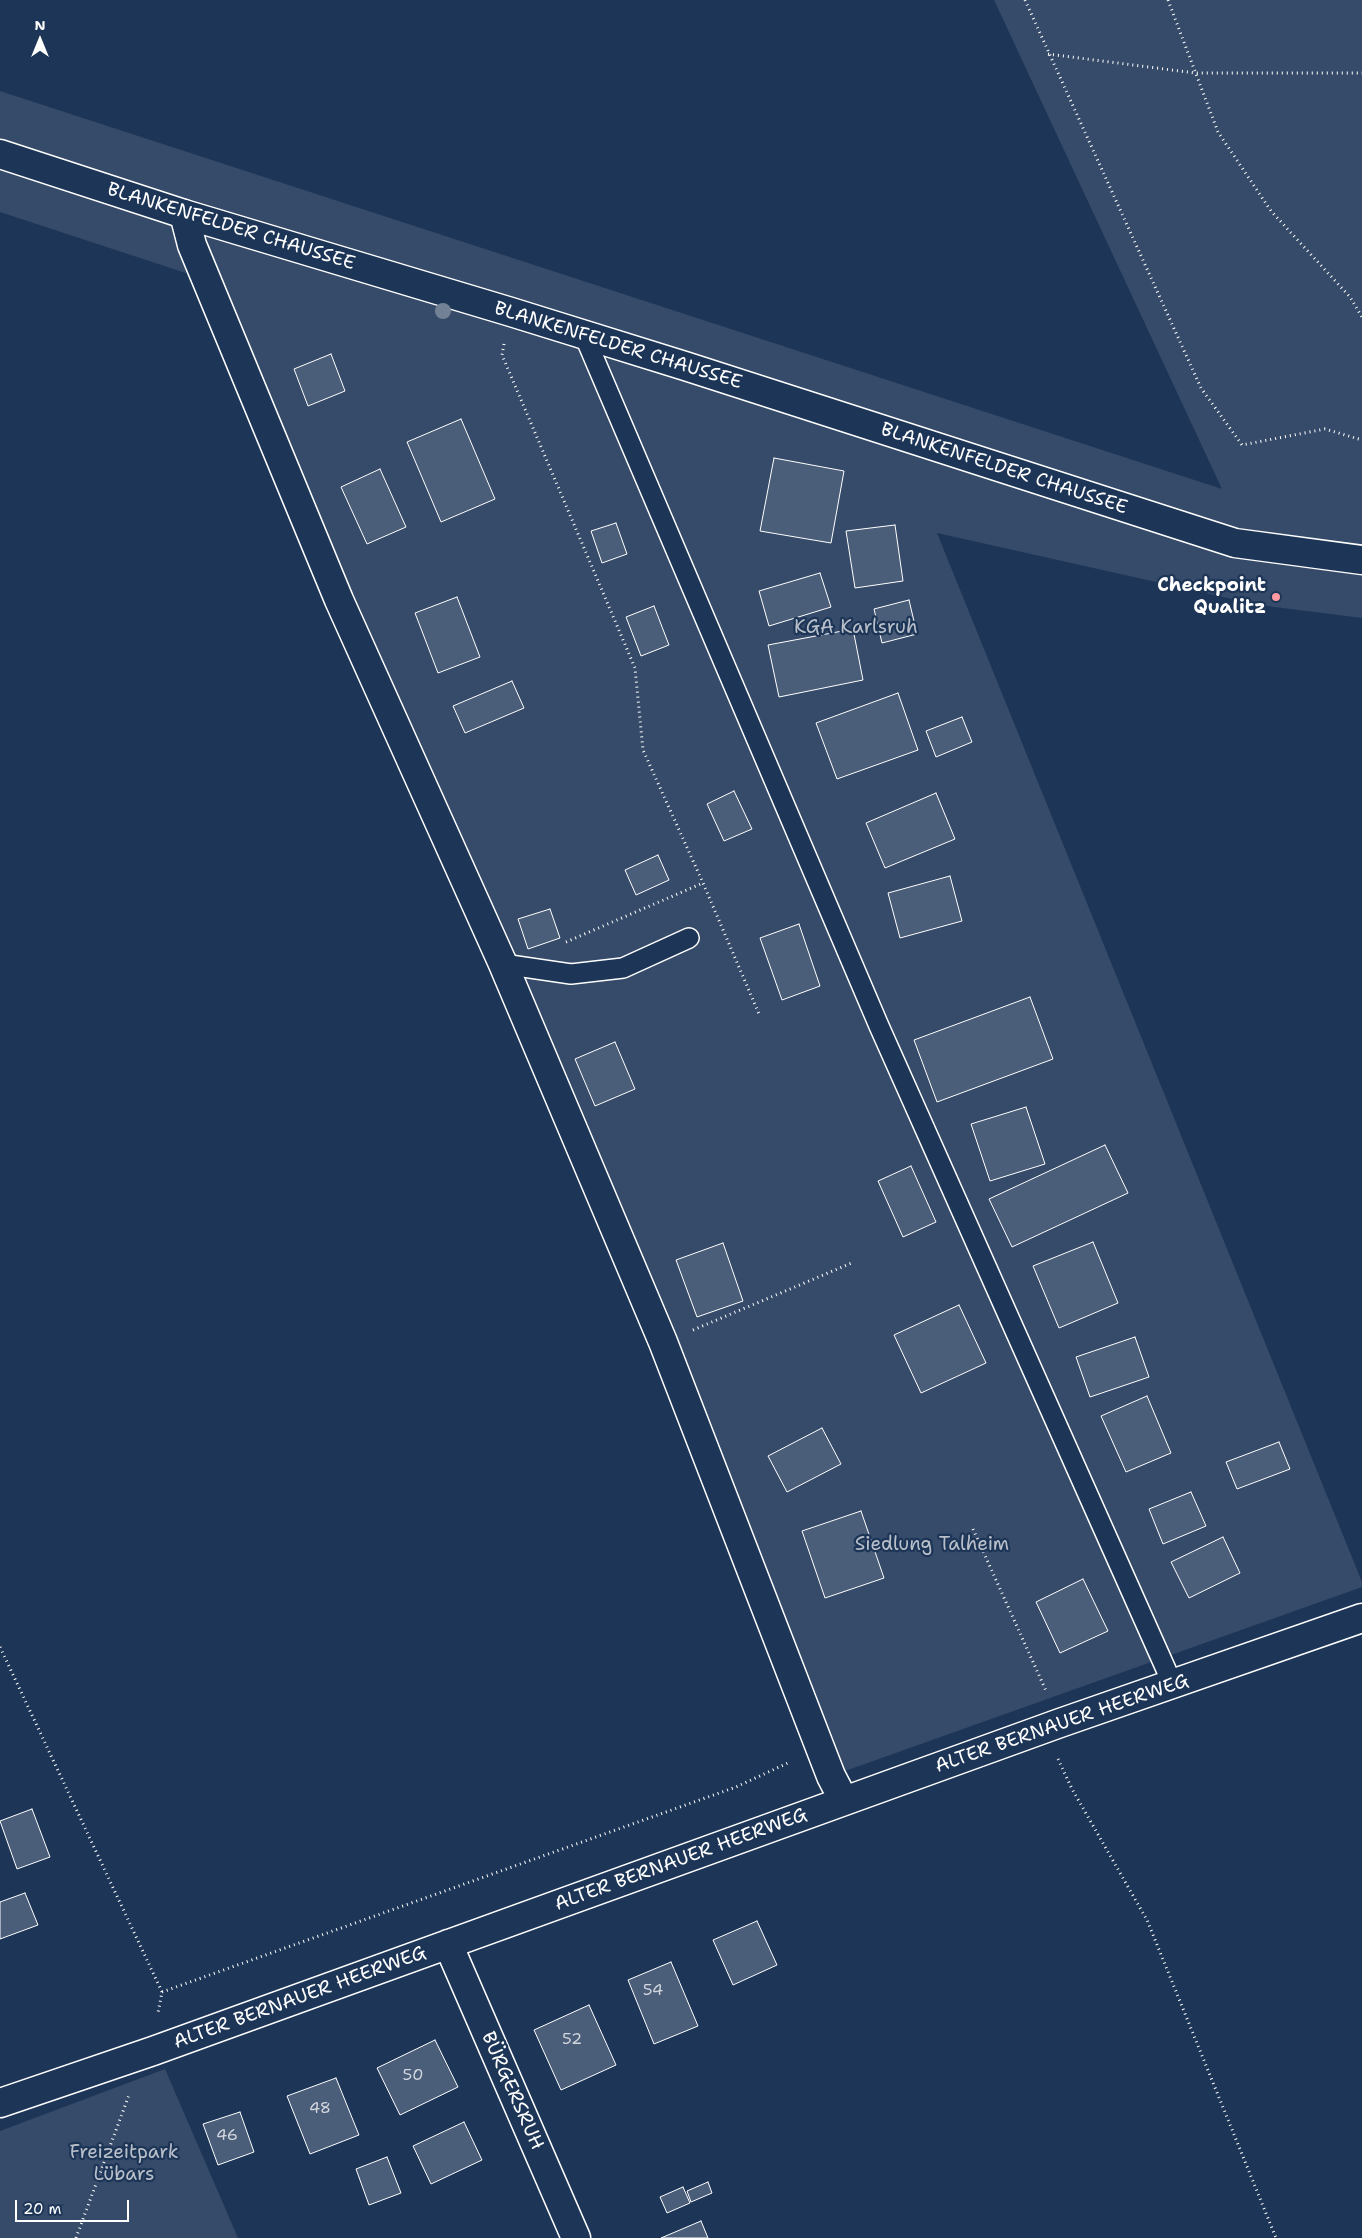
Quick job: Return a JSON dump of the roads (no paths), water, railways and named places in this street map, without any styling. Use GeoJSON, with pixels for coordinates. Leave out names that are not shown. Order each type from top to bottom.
{"type":"FeatureCollection","features":[{"type":"Feature","properties":{"kind":"street","name":"BLANKENFELDER CHAUSSEE"},"geometry":{"type":"LineString","coordinates":[[0,154],[184,214],[584,335],[1235,544],[1362,560]]}},
{"type":"Feature","properties":{"kind":"street"},"geometry":{"type":"LineString","coordinates":[[184,214],[192,245],[339,600],[503,964],[663,1342],[830,1776],[844,1801]]}},
{"type":"Feature","properties":{"kind":"street","name":"ALTER BERNAUER HEERWEG"},"geometry":{"type":"LineString","coordinates":[[2,2096],[148,2053],[1052,1726],[1362,1618]]}},
{"type":"Feature","properties":{"kind":"street","name":"BÜRGERSRUH"},"geometry":{"type":"LineString","coordinates":[[448,1944],[576,2238]]}},
{"type":"Feature","properties":{"kind":"lane"},"geometry":{"type":"LineString","coordinates":[[584,335],[879,1026],[1173,1684]]}},
{"type":"Feature","properties":{"kind":"lane"},"geometry":{"type":"LineString","coordinates":[[503,964],[570,974],[622,968],[689,938]]}},
{"type":"Feature","properties":{"kind":"place","name":"Checkpoint Qualitz"},"geometry":{"type":"Point","coordinates":[1276,597]}},
{"type":"Feature","properties":{"kind":"park label","name":"KGA Karlsruh"},"geometry":{"type":"Point","coordinates":[856,628]}},
{"type":"Feature","properties":{"kind":"park label","name":"Siedlung Talheim"},"geometry":{"type":"Point","coordinates":[932,1545]}},
{"type":"Feature","properties":{"kind":"park label","name":"Freizeitpark Lübars"},"geometry":{"type":"Point","coordinates":[124,2164]}}]}
